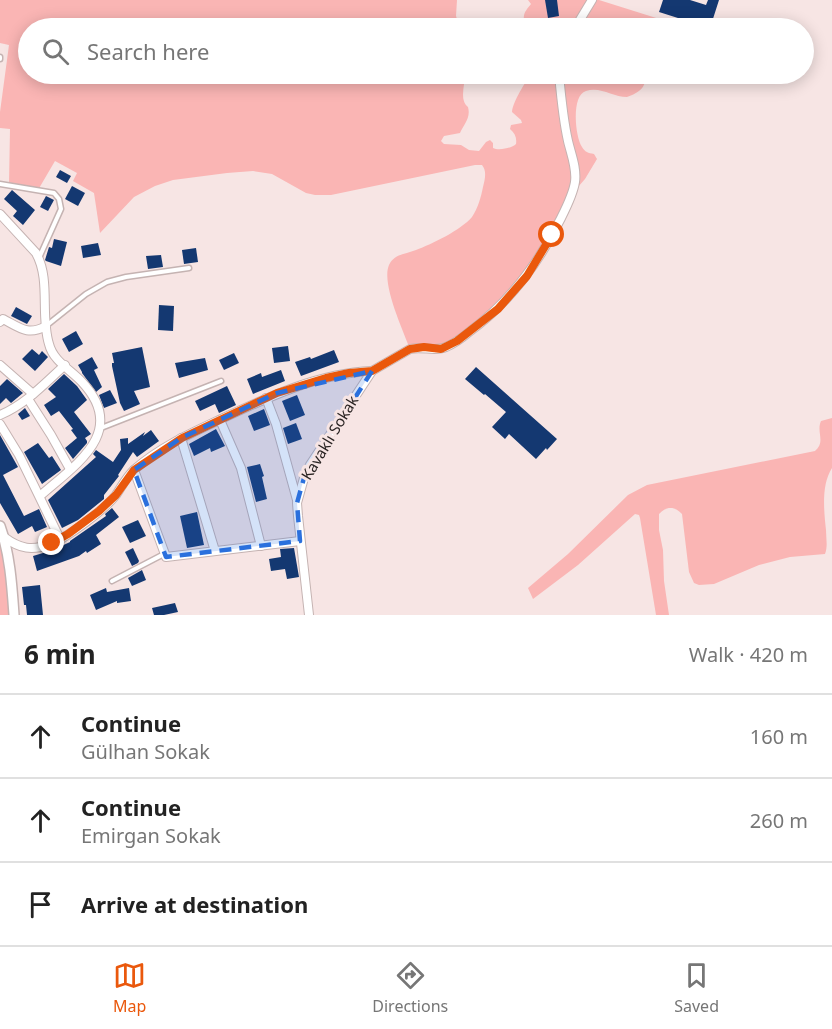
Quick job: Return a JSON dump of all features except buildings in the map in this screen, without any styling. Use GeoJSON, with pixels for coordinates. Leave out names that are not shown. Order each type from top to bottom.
{"type":"FeatureCollection","features":[{"type":"Feature","properties":{"kind":"street"},"geometry":{"type":"LineString","coordinates":[[581,18],[592,0]]}},
{"type":"Feature","properties":{"kind":"street"},"geometry":{"type":"LineString","coordinates":[[4,537],[24,548],[44,546],[60,539],[112,499],[134,470],[182,438],[266,398],[326,378],[372,371],[410,349],[424,347],[441,349],[457,341],[498,309],[527,276],[540,257],[563,215],[575,183],[560,84]]}},
{"type":"Feature","properties":{"kind":"street"},"geometry":{"type":"LineString","coordinates":[[0,214],[39,258],[46,326],[51,349],[90,392],[100,413],[101,428],[94,442],[70,469],[40,496]]}},
{"type":"Feature","properties":{"kind":"street"},"geometry":{"type":"LineString","coordinates":[[0,322],[3,319],[29,332],[46,326]]}},
{"type":"Feature","properties":{"kind":"street"},"geometry":{"type":"LineString","coordinates":[[0,365],[31,397],[70,469]]}},
{"type":"Feature","properties":{"kind":"street"},"geometry":{"type":"LineString","coordinates":[[0,415],[31,397],[65,365]]}},
{"type":"Feature","properties":{"kind":"street","name":"Kavaklı Sokak"},"geometry":{"type":"LineString","coordinates":[[309,615],[297,503],[300,489],[310,465],[372,371]]}},
{"type":"Feature","properties":{"kind":"street"},"geometry":{"type":"LineString","coordinates":[[266,398],[276,424],[297,503]]}},
{"type":"Feature","properties":{"kind":"street"},"geometry":{"type":"LineString","coordinates":[[220,420],[241,468],[261,546]]}},
{"type":"Feature","properties":{"kind":"street"},"geometry":{"type":"LineString","coordinates":[[0,424],[19,455],[60,539]]}},
{"type":"Feature","properties":{"kind":"street"},"geometry":{"type":"LineString","coordinates":[[182,438],[215,552]]}},
{"type":"Feature","properties":{"kind":"street"},"geometry":{"type":"LineString","coordinates":[[134,470],[166,557],[300,542]]}},
{"type":"Feature","properties":{"kind":"street"},"geometry":{"type":"LineString","coordinates":[[0,526],[9,563],[14,615]]}},
{"type":"Feature","properties":{"kind":"lane"},"geometry":{"type":"LineString","coordinates":[[0,184],[54,193],[59,199],[61,209],[39,258]]}},
{"type":"Feature","properties":{"kind":"lane"},"geometry":{"type":"LineString","coordinates":[[46,326],[86,294],[107,282],[189,268]]}},
{"type":"Feature","properties":{"kind":"lane"},"geometry":{"type":"LineString","coordinates":[[101,428],[221,381]]}},
{"type":"Feature","properties":{"kind":"lane"},"geometry":{"type":"LineString","coordinates":[[112,581],[165,554]]}},
{"type":"Feature","properties":{"kind":"highlighted area"},"geometry":{"type":"Polygon","coordinates":[[[372,371],[304,478],[297,503],[300,541],[166,557],[134,470],[181,438],[277,393],[372,371]]]}},
{"type":"Feature","properties":{"kind":"shaded area"},"geometry":{"type":"Polygon","coordinates":[[[0,0],[457,0],[457,18],[18,18],[18,84],[464,84],[463,96],[469,111],[468,118],[460,133],[444,136],[441,141],[444,144],[461,145],[469,150],[479,151],[490,140],[493,148],[496,149],[505,149],[516,144],[515,136],[510,129],[511,125],[522,123],[512,112],[525,84],[644,84],[642,89],[627,97],[596,90],[581,94],[576,108],[578,135],[583,149],[594,154],[597,159],[585,179],[571,195],[563,215],[512,293],[445,348],[410,349],[390,294],[387,273],[389,265],[397,256],[446,236],[472,217],[479,202],[484,181],[485,172],[482,165],[331,195],[306,193],[272,174],[253,171],[173,180],[134,197],[100,233],[94,193],[73,181],[77,173],[55,161],[38,190],[9,185],[10,129],[0,128],[0,112],[9,45],[0,43],[0,0]]]}},
{"type":"Feature","properties":{"kind":"shaded area"},"geometry":{"type":"Polygon","coordinates":[[[528,0],[599,0],[656,18],[524,18],[531,4],[528,0]]]}},
{"type":"Feature","properties":{"kind":"shaded area"},"geometry":{"type":"Polygon","coordinates":[[[832,418],[832,468],[826,482],[824,498],[827,542],[825,554],[790,557],[759,565],[714,584],[699,585],[694,583],[689,572],[682,514],[673,508],[668,508],[659,514],[659,530],[669,615],[656,615],[640,518],[635,514],[578,565],[533,599],[528,588],[568,554],[628,495],[647,485],[815,451],[820,444],[821,421],[832,418]]]}},
{"type":"Feature","properties":{"kind":"shaded area"},"geometry":{"type":"Polygon","coordinates":[[[0,526],[14,615],[0,615],[0,526]]]}},
{"type":"Feature","properties":{"kind":"route"},"geometry":{"type":"LineString","coordinates":[[52,543],[99,511],[116,495],[134,470],[182,438],[277,393],[326,378],[372,371],[410,349],[424,347],[441,349],[457,341],[498,309],[527,276],[552,235]]}}]}
